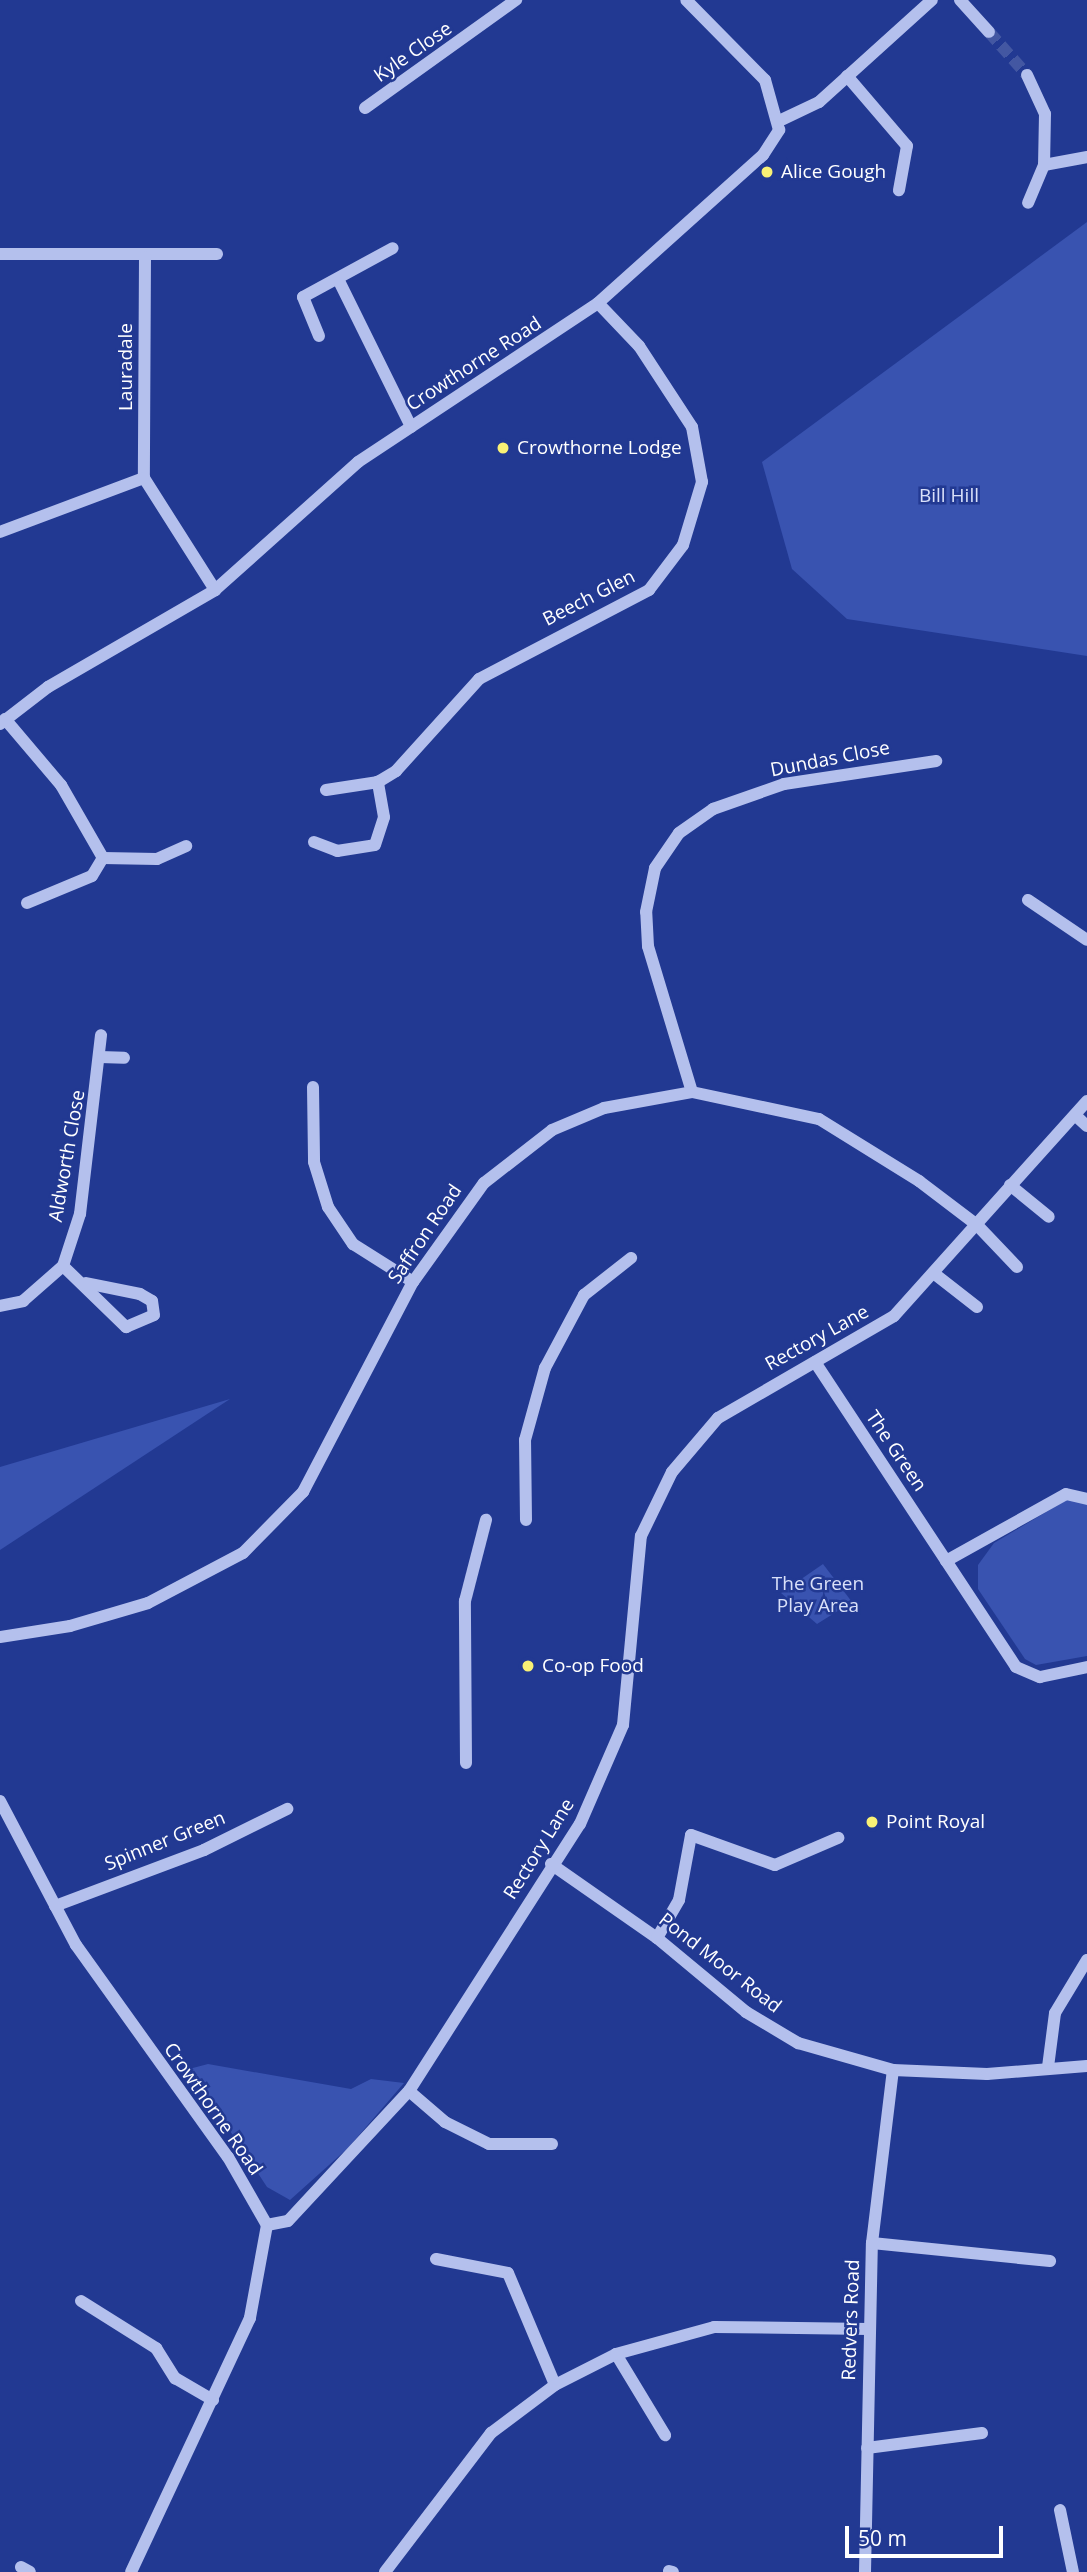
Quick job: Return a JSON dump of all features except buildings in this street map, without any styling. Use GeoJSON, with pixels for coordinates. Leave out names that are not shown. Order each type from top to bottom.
{"type":"FeatureCollection","features":[{"type":"Feature","properties":{"kind":"street","name":"Kyle Close"},"geometry":{"type":"LineString","coordinates":[[365,108],[516,0]]}},
{"type":"Feature","properties":{"kind":"street"},"geometry":{"type":"LineString","coordinates":[[686,0],[765,80],[779,121],[800,115],[932,0]]}},
{"type":"Feature","properties":{"kind":"street"},"geometry":{"type":"LineString","coordinates":[[960,0],[989,32]]}},
{"type":"Feature","properties":{"kind":"street"},"geometry":{"type":"LineString","coordinates":[[1027,75],[1045,114],[1044,165],[1028,203]]}},
{"type":"Feature","properties":{"kind":"street"},"geometry":{"type":"LineString","coordinates":[[847,76],[907,146],[899,190]]}},
{"type":"Feature","properties":{"kind":"street","name":"Crowthorne Road"},"geometry":{"type":"LineString","coordinates":[[3,721],[215,590],[358,462],[598,303],[740,180],[776,139],[779,121]]}},
{"type":"Feature","properties":{"kind":"street"},"geometry":{"type":"LineString","coordinates":[[1044,165],[1087,157]]}},
{"type":"Feature","properties":{"kind":"street"},"geometry":{"type":"LineString","coordinates":[[319,336],[303,297],[393,248]]}},
{"type":"Feature","properties":{"kind":"street"},"geometry":{"type":"LineString","coordinates":[[0,254],[145,257],[216,254]]}},
{"type":"Feature","properties":{"kind":"street","name":"Lauradale"},"geometry":{"type":"LineString","coordinates":[[144,478],[145,257]]}},
{"type":"Feature","properties":{"kind":"street"},"geometry":{"type":"LineString","coordinates":[[338,279],[411,427]]}},
{"type":"Feature","properties":{"kind":"street","name":"Beech Glen"},"geometry":{"type":"LineString","coordinates":[[378,782],[424,747],[451,705],[479,679],[649,590],[683,545],[702,482],[692,427],[639,346],[598,303]]}},
{"type":"Feature","properties":{"kind":"street"},"geometry":{"type":"LineString","coordinates":[[0,532],[144,478],[215,590]]}},
{"type":"Feature","properties":{"kind":"street"},"geometry":{"type":"LineString","coordinates":[[3,721],[61,785],[103,858]]}},
{"type":"Feature","properties":{"kind":"street","name":"Dundas Close"},"geometry":{"type":"LineString","coordinates":[[692,1092],[648,946],[646,912],[655,867],[679,833],[713,809],[784,784],[936,761]]}},
{"type":"Feature","properties":{"kind":"street"},"geometry":{"type":"LineString","coordinates":[[314,842],[338,851],[375,845],[384,817],[378,782],[326,790]]}},
{"type":"Feature","properties":{"kind":"street"},"geometry":{"type":"LineString","coordinates":[[103,858],[157,859],[186,846]]}},
{"type":"Feature","properties":{"kind":"street"},"geometry":{"type":"LineString","coordinates":[[27,903],[92,876],[103,858]]}},
{"type":"Feature","properties":{"kind":"street"},"geometry":{"type":"LineString","coordinates":[[1028,900],[1087,940]]}},
{"type":"Feature","properties":{"kind":"street","name":"Aldworth Close"},"geometry":{"type":"LineString","coordinates":[[63,1266],[80,1214],[101,1035]]}},
{"type":"Feature","properties":{"kind":"street"},"geometry":{"type":"LineString","coordinates":[[100,1057],[124,1058]]}},
{"type":"Feature","properties":{"kind":"street"},"geometry":{"type":"LineString","coordinates":[[313,1087],[314,1162],[328,1207],[353,1244],[413,1282]]}},
{"type":"Feature","properties":{"kind":"street","name":"Saffron Road"},"geometry":{"type":"LineString","coordinates":[[0,1637],[70,1626],[148,1603],[243,1553],[303,1492],[413,1282],[484,1183],[552,1130],[631,1100],[692,1092],[781,1107],[849,1132],[977,1225],[1017,1266]]}},
{"type":"Feature","properties":{"kind":"street","name":"Rectory Lane"},"geometry":{"type":"LineString","coordinates":[[267,2224],[288,2221],[409,2091],[551,1864],[580,1824],[623,1725],[642,1536],[659,1494],[718,1418],[894,1316],[936,1275],[1010,1185],[1087,1101]]}},
{"type":"Feature","properties":{"kind":"street"},"geometry":{"type":"LineString","coordinates":[[1075,1115],[1087,1126]]}},
{"type":"Feature","properties":{"kind":"street"},"geometry":{"type":"LineString","coordinates":[[1010,1185],[1049,1217]]}},
{"type":"Feature","properties":{"kind":"street"},"geometry":{"type":"LineString","coordinates":[[526,1520],[525,1440],[545,1368],[584,1295],[631,1258]]}},
{"type":"Feature","properties":{"kind":"street"},"geometry":{"type":"LineString","coordinates":[[0,1306],[23,1301],[63,1266],[86,1283],[126,1328],[155,1315],[152,1301],[140,1294],[86,1283]]}},
{"type":"Feature","properties":{"kind":"street"},"geometry":{"type":"LineString","coordinates":[[936,1275],[977,1307]]}},
{"type":"Feature","properties":{"kind":"street","name":"The Green"},"geometry":{"type":"LineString","coordinates":[[816,1362],[1016,1667],[1040,1677],[1087,1667]]}},
{"type":"Feature","properties":{"kind":"street"},"geometry":{"type":"LineString","coordinates":[[946,1561],[1066,1494],[1087,1499]]}},
{"type":"Feature","properties":{"kind":"street"},"geometry":{"type":"LineString","coordinates":[[466,1763],[465,1601],[485,1520]]}},
{"type":"Feature","properties":{"kind":"street","name":"Crowthorne Road"},"geometry":{"type":"LineString","coordinates":[[0,1801],[55,1906],[267,2224]]}},
{"type":"Feature","properties":{"kind":"street","name":"Spinner Green"},"geometry":{"type":"LineString","coordinates":[[55,1906],[204,1850],[288,1809]]}},
{"type":"Feature","properties":{"kind":"street"},"geometry":{"type":"LineString","coordinates":[[657,1938],[679,1900],[691,1835],[775,1865],[838,1838]]}},
{"type":"Feature","properties":{"kind":"street","name":"Pond Moor Road"},"geometry":{"type":"LineString","coordinates":[[551,1864],[657,1938],[746,2012],[798,2043],[893,2070],[987,2074],[1048,2067],[1087,2066]]}},
{"type":"Feature","properties":{"kind":"street"},"geometry":{"type":"LineString","coordinates":[[1048,2067],[1055,2013],[1087,1960]]}},
{"type":"Feature","properties":{"kind":"street","name":"Redvers Road"},"geometry":{"type":"LineString","coordinates":[[865,2572],[872,2243],[893,2070]]}},
{"type":"Feature","properties":{"kind":"street"},"geometry":{"type":"LineString","coordinates":[[409,2091],[445,2122],[489,2144],[552,2144]]}},
{"type":"Feature","properties":{"kind":"street"},"geometry":{"type":"LineString","coordinates":[[131,2572],[213,2400],[259,2291],[267,2224]]}},
{"type":"Feature","properties":{"kind":"street"},"geometry":{"type":"LineString","coordinates":[[872,2243],[1050,2261]]}},
{"type":"Feature","properties":{"kind":"street"},"geometry":{"type":"LineString","coordinates":[[436,2259],[508,2273],[555,2385]]}},
{"type":"Feature","properties":{"kind":"street"},"geometry":{"type":"LineString","coordinates":[[81,2301],[156,2348],[175,2378],[213,2400]]}},
{"type":"Feature","properties":{"kind":"street"},"geometry":{"type":"LineString","coordinates":[[385,2572],[491,2433],[555,2385],[616,2354],[714,2327],[869,2329]]}},
{"type":"Feature","properties":{"kind":"street"},"geometry":{"type":"LineString","coordinates":[[616,2354],[665,2435]]}},
{"type":"Feature","properties":{"kind":"street"},"geometry":{"type":"LineString","coordinates":[[867,2448],[982,2433]]}},
{"type":"Feature","properties":{"kind":"street"},"geometry":{"type":"LineString","coordinates":[[1060,2511],[1073,2572]]}},
{"type":"Feature","properties":{"kind":"green space","name":"Bill Hill"},"geometry":{"type":"Polygon","coordinates":[[[1087,222],[1087,656],[847,619],[792,569],[762,462],[1087,222]]]}},
{"type":"Feature","properties":{"kind":"green space"},"geometry":{"type":"Polygon","coordinates":[[[230,1399],[0,1550],[0,1467],[230,1399]]]}},
{"type":"Feature","properties":{"kind":"green space"},"geometry":{"type":"Polygon","coordinates":[[[1068,1499],[1087,1501],[1087,1656],[1036,1665],[1025,1659],[978,1589],[978,1565],[994,1543],[1068,1499]]]}},
{"type":"Feature","properties":{"kind":"green space","name":"The Green Play Area"},"geometry":{"type":"Polygon","coordinates":[[[823,1564],[852,1602],[817,1624],[781,1593],[823,1564]]]}},
{"type":"Feature","properties":{"kind":"green space"},"geometry":{"type":"Polygon","coordinates":[[[208,2064],[351,2089],[371,2079],[404,2083],[348,2148],[290,2200],[267,2187],[189,2069],[208,2064]]]}},
{"type":"Feature","properties":{"kind":"tunnel"},"geometry":{"type":"LineString","coordinates":[[989,32],[1027,75]]}},
{"type":"Feature","properties":{"kind":"place","name":"Alice Gough"},"geometry":{"type":"Point","coordinates":[767,172]}},
{"type":"Feature","properties":{"kind":"place","name":"Crowthorne Lodge"},"geometry":{"type":"Point","coordinates":[503,448]}},
{"type":"Feature","properties":{"kind":"place","name":"Co-op Food"},"geometry":{"type":"Point","coordinates":[528,1666]}},
{"type":"Feature","properties":{"kind":"place","name":"Point Royal"},"geometry":{"type":"Point","coordinates":[872,1822]}}]}
